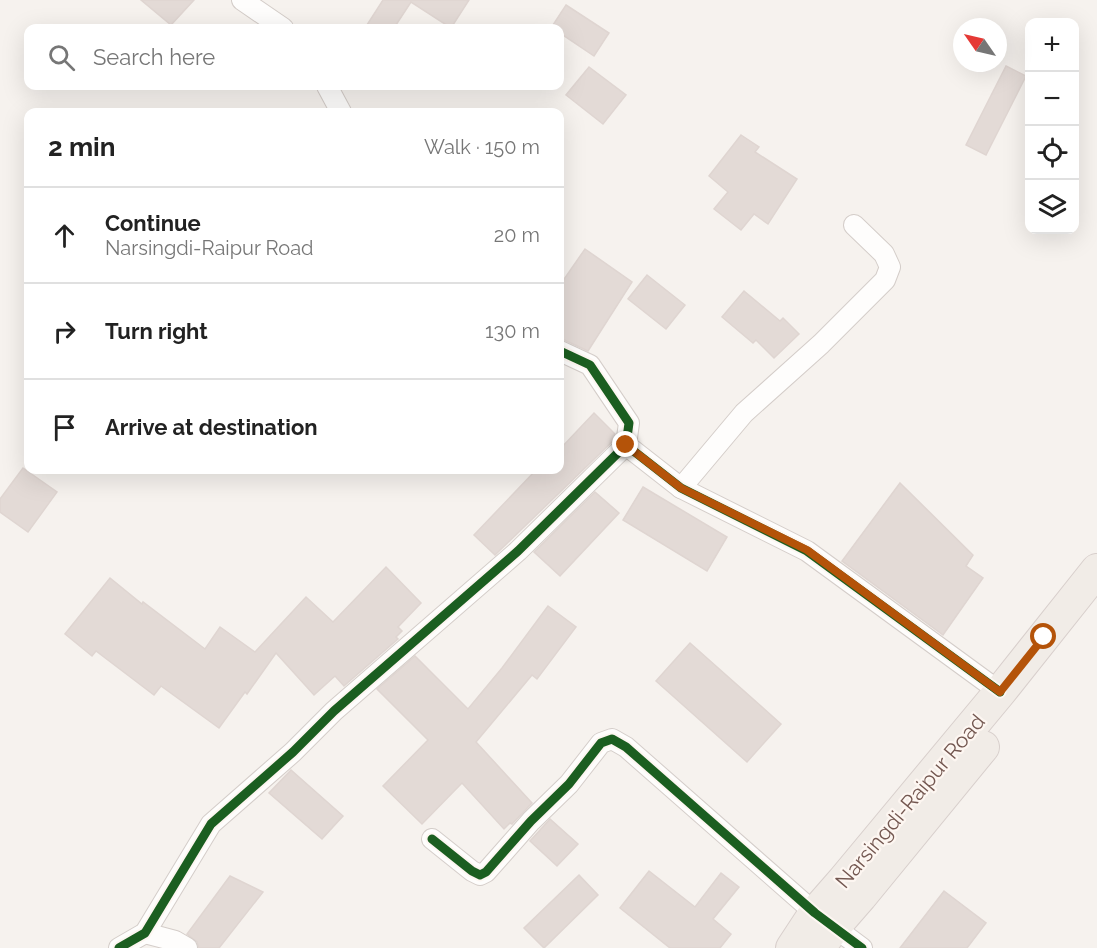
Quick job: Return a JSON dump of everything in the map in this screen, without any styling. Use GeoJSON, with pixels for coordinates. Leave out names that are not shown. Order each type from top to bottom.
{"type":"FeatureCollection","features":[{"type":"Feature","properties":{"kind":"main road","name":"Narsingdi-Raipur Road"},"geometry":{"type":"LineString","coordinates":[[822,929],[843,881],[1000,692],[1097,570]]}},
{"type":"Feature","properties":{"kind":"main road","name":"Narsingdi-Raipur Road"},"geometry":{"type":"LineString","coordinates":[[792,948],[822,929],[898,850],[1097,605]]}},
{"type":"Feature","properties":{"kind":"street"},"geometry":{"type":"LineString","coordinates":[[242,0],[277,24]]}},
{"type":"Feature","properties":{"kind":"street"},"geometry":{"type":"LineString","coordinates":[[329,90],[339,108]]}},
{"type":"Feature","properties":{"kind":"street"},"geometry":{"type":"LineString","coordinates":[[681,488],[744,413],[821,344],[885,280],[890,267],[884,254],[854,225]]}},
{"type":"Feature","properties":{"kind":"street"},"geometry":{"type":"LineString","coordinates":[[119,948],[145,933],[211,824],[293,752],[334,711],[518,552],[626,445],[629,423],[590,366],[564,353]]}},
{"type":"Feature","properties":{"kind":"street"},"geometry":{"type":"LineString","coordinates":[[626,445],[681,488],[807,550],[1000,692]]}},
{"type":"Feature","properties":{"kind":"street"},"geometry":{"type":"LineString","coordinates":[[432,839],[472,871],[480,875],[486,872],[531,822],[570,784],[602,743],[612,739],[626,747],[822,929],[862,948]]}},
{"type":"Feature","properties":{"kind":"street"},"geometry":{"type":"LineString","coordinates":[[145,933],[175,941],[187,948]]}},
{"type":"Feature","properties":{"kind":"building"},"geometry":{"type":"Polygon","coordinates":[[[141,0],[194,0],[170,24],[141,0]]]}},
{"type":"Feature","properties":{"kind":"building"},"geometry":{"type":"Polygon","coordinates":[[[383,0],[469,0],[454,24],[445,24],[411,2],[397,24],[368,24],[383,0]]]}},
{"type":"Feature","properties":{"kind":"building"},"geometry":{"type":"Polygon","coordinates":[[[566,5],[609,33],[594,56],[564,36],[564,24],[554,24],[566,5]]]}},
{"type":"Feature","properties":{"kind":"building"},"geometry":{"type":"Polygon","coordinates":[[[1007,66],[1025,76],[986,155],[966,145],[1003,72],[1007,72],[1007,66]]]}},
{"type":"Feature","properties":{"kind":"building"},"geometry":{"type":"Polygon","coordinates":[[[589,67],[626,95],[603,124],[566,95],[589,67]]]}},
{"type":"Feature","properties":{"kind":"building"},"geometry":{"type":"Polygon","coordinates":[[[741,135],[759,147],[755,152],[797,179],[768,224],[754,214],[741,230],[714,209],[728,192],[709,176],[741,135]]]}},
{"type":"Feature","properties":{"kind":"building"},"geometry":{"type":"Polygon","coordinates":[[[585,249],[632,282],[588,351],[564,340],[564,279],[585,249]]]}},
{"type":"Feature","properties":{"kind":"building"},"geometry":{"type":"Polygon","coordinates":[[[647,275],[685,305],[666,329],[628,299],[647,275]]]}},
{"type":"Feature","properties":{"kind":"building"},"geometry":{"type":"Polygon","coordinates":[[[744,291],[780,321],[783,318],[799,334],[774,358],[756,340],[753,343],[722,317],[744,291]]]}},
{"type":"Feature","properties":{"kind":"building"},"geometry":{"type":"Polygon","coordinates":[[[594,413],[615,434],[615,439],[495,555],[474,535],[532,474],[564,474],[564,445],[594,413]]]}},
{"type":"Feature","properties":{"kind":"building"},"geometry":{"type":"Polygon","coordinates":[[[23,468],[24,474],[32,474],[57,492],[28,532],[0,512],[0,499],[23,468]]]}},
{"type":"Feature","properties":{"kind":"building"},"geometry":{"type":"Polygon","coordinates":[[[900,483],[973,555],[966,566],[983,578],[943,635],[842,561],[900,483]]]}},
{"type":"Feature","properties":{"kind":"building"},"geometry":{"type":"Polygon","coordinates":[[[643,487],[727,537],[707,571],[623,520],[643,487]]]}},
{"type":"Feature","properties":{"kind":"building"},"geometry":{"type":"Polygon","coordinates":[[[595,492],[619,513],[560,576],[534,552],[595,492]]]}},
{"type":"Feature","properties":{"kind":"building"},"geometry":{"type":"Polygon","coordinates":[[[386,567],[421,603],[398,627],[402,631],[396,637],[398,639],[344,686],[335,676],[314,695],[276,653],[219,728],[161,686],[154,695],[96,651],[92,656],[65,634],[110,578],[205,649],[220,627],[255,652],[306,597],[333,622],[386,567]]]}},
{"type":"Feature","properties":{"kind":"building"},"geometry":{"type":"Polygon","coordinates":[[[548,606],[576,627],[537,679],[532,675],[476,742],[532,803],[504,829],[462,783],[422,824],[383,786],[428,740],[377,689],[415,656],[468,709],[548,606]]]}},
{"type":"Feature","properties":{"kind":"building"},"geometry":{"type":"Polygon","coordinates":[[[690,643],[781,724],[747,762],[656,681],[690,643]]]}},
{"type":"Feature","properties":{"kind":"building"},"geometry":{"type":"Polygon","coordinates":[[[291,770],[343,816],[322,839],[269,793],[291,770]]]}},
{"type":"Feature","properties":{"kind":"building"},"geometry":{"type":"Polygon","coordinates":[[[550,819],[578,844],[557,866],[530,841],[550,819]]]}},
{"type":"Feature","properties":{"kind":"building"},"geometry":{"type":"Polygon","coordinates":[[[649,871],[695,907],[721,873],[739,887],[713,919],[731,934],[720,948],[670,948],[620,908],[649,871]]]}},
{"type":"Feature","properties":{"kind":"building"},"geometry":{"type":"Polygon","coordinates":[[[579,875],[598,895],[544,948],[524,928],[579,875]]]}},
{"type":"Feature","properties":{"kind":"building"},"geometry":{"type":"Polygon","coordinates":[[[230,876],[263,892],[219,948],[199,948],[197,942],[187,934],[230,876]]]}},
{"type":"Feature","properties":{"kind":"building"},"geometry":{"type":"Polygon","coordinates":[[[944,891],[986,923],[967,948],[900,948],[944,891]]]}},
{"type":"Feature","properties":{"kind":"cycle path"},"geometry":{"type":"LineString","coordinates":[[119,948],[145,933],[211,824],[293,752],[334,711],[518,551],[626,445],[629,423],[590,365],[564,353]]}},
{"type":"Feature","properties":{"kind":"cycle path"},"geometry":{"type":"LineString","coordinates":[[626,445],[681,488],[807,551],[1000,692]]}},
{"type":"Feature","properties":{"kind":"cycle path"},"geometry":{"type":"LineString","coordinates":[[432,839],[472,871],[480,875],[486,872],[531,821],[569,784],[601,743],[612,739],[626,747],[815,913],[862,948]]}},
{"type":"Feature","properties":{"kind":"route"},"geometry":{"type":"LineString","coordinates":[[626,445],[681,488],[807,550],[1000,692],[1044,637]]}}]}
